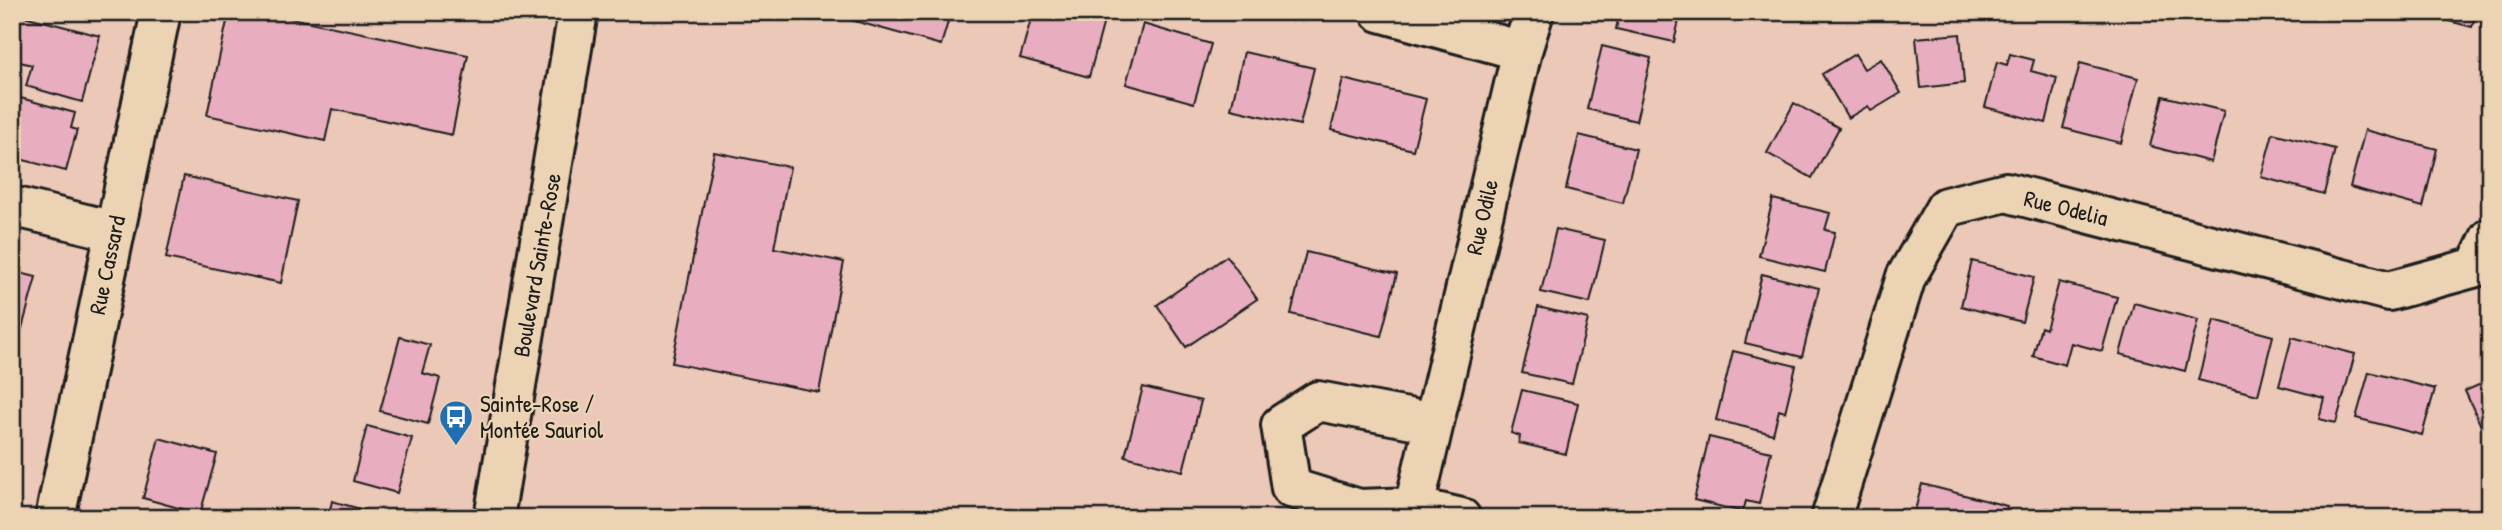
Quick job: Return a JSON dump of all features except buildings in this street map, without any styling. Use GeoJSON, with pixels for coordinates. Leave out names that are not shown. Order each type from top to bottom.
{"type":"FeatureCollection","features":[{"type":"Feature","properties":{"kind":"street","name":"Rue Cassard"},"geometry":{"type":"LineString","coordinates":[[55,518],[161,12]]}},
{"type":"Feature","properties":{"kind":"street","name":"Boulevard Sainte-Rose"},"geometry":{"type":"LineString","coordinates":[[494,518],[578,12]]}},
{"type":"Feature","properties":{"kind":"street"},"geometry":{"type":"LineString","coordinates":[[1380,12],[1522,51]]}},
{"type":"Feature","properties":{"kind":"street","name":"Rue Odile"},"geometry":{"type":"LineString","coordinates":[[1414,506],[1522,51],[1534,12]]}},
{"type":"Feature","properties":{"kind":"street","name":"Rue Odelia"},"geometry":{"type":"LineString","coordinates":[[1831,518],[1906,277],[1946,207],[2006,192],[2389,290],[2476,267],[2490,238]]}},
{"type":"Feature","properties":{"kind":"street"},"geometry":{"type":"LineString","coordinates":[[12,206],[114,232]]}},
{"type":"Feature","properties":{"kind":"street"},"geometry":{"type":"LineString","coordinates":[[1433,423],[1318,401],[1281,425],[1291,488],[1359,509],[1414,506],[1461,518]]}},
{"type":"Feature","properties":{"kind":"place","name":"Sainte-Rose / Montée Sauriol"},"geometry":{"type":"Point","coordinates":[456,447]}}]}
